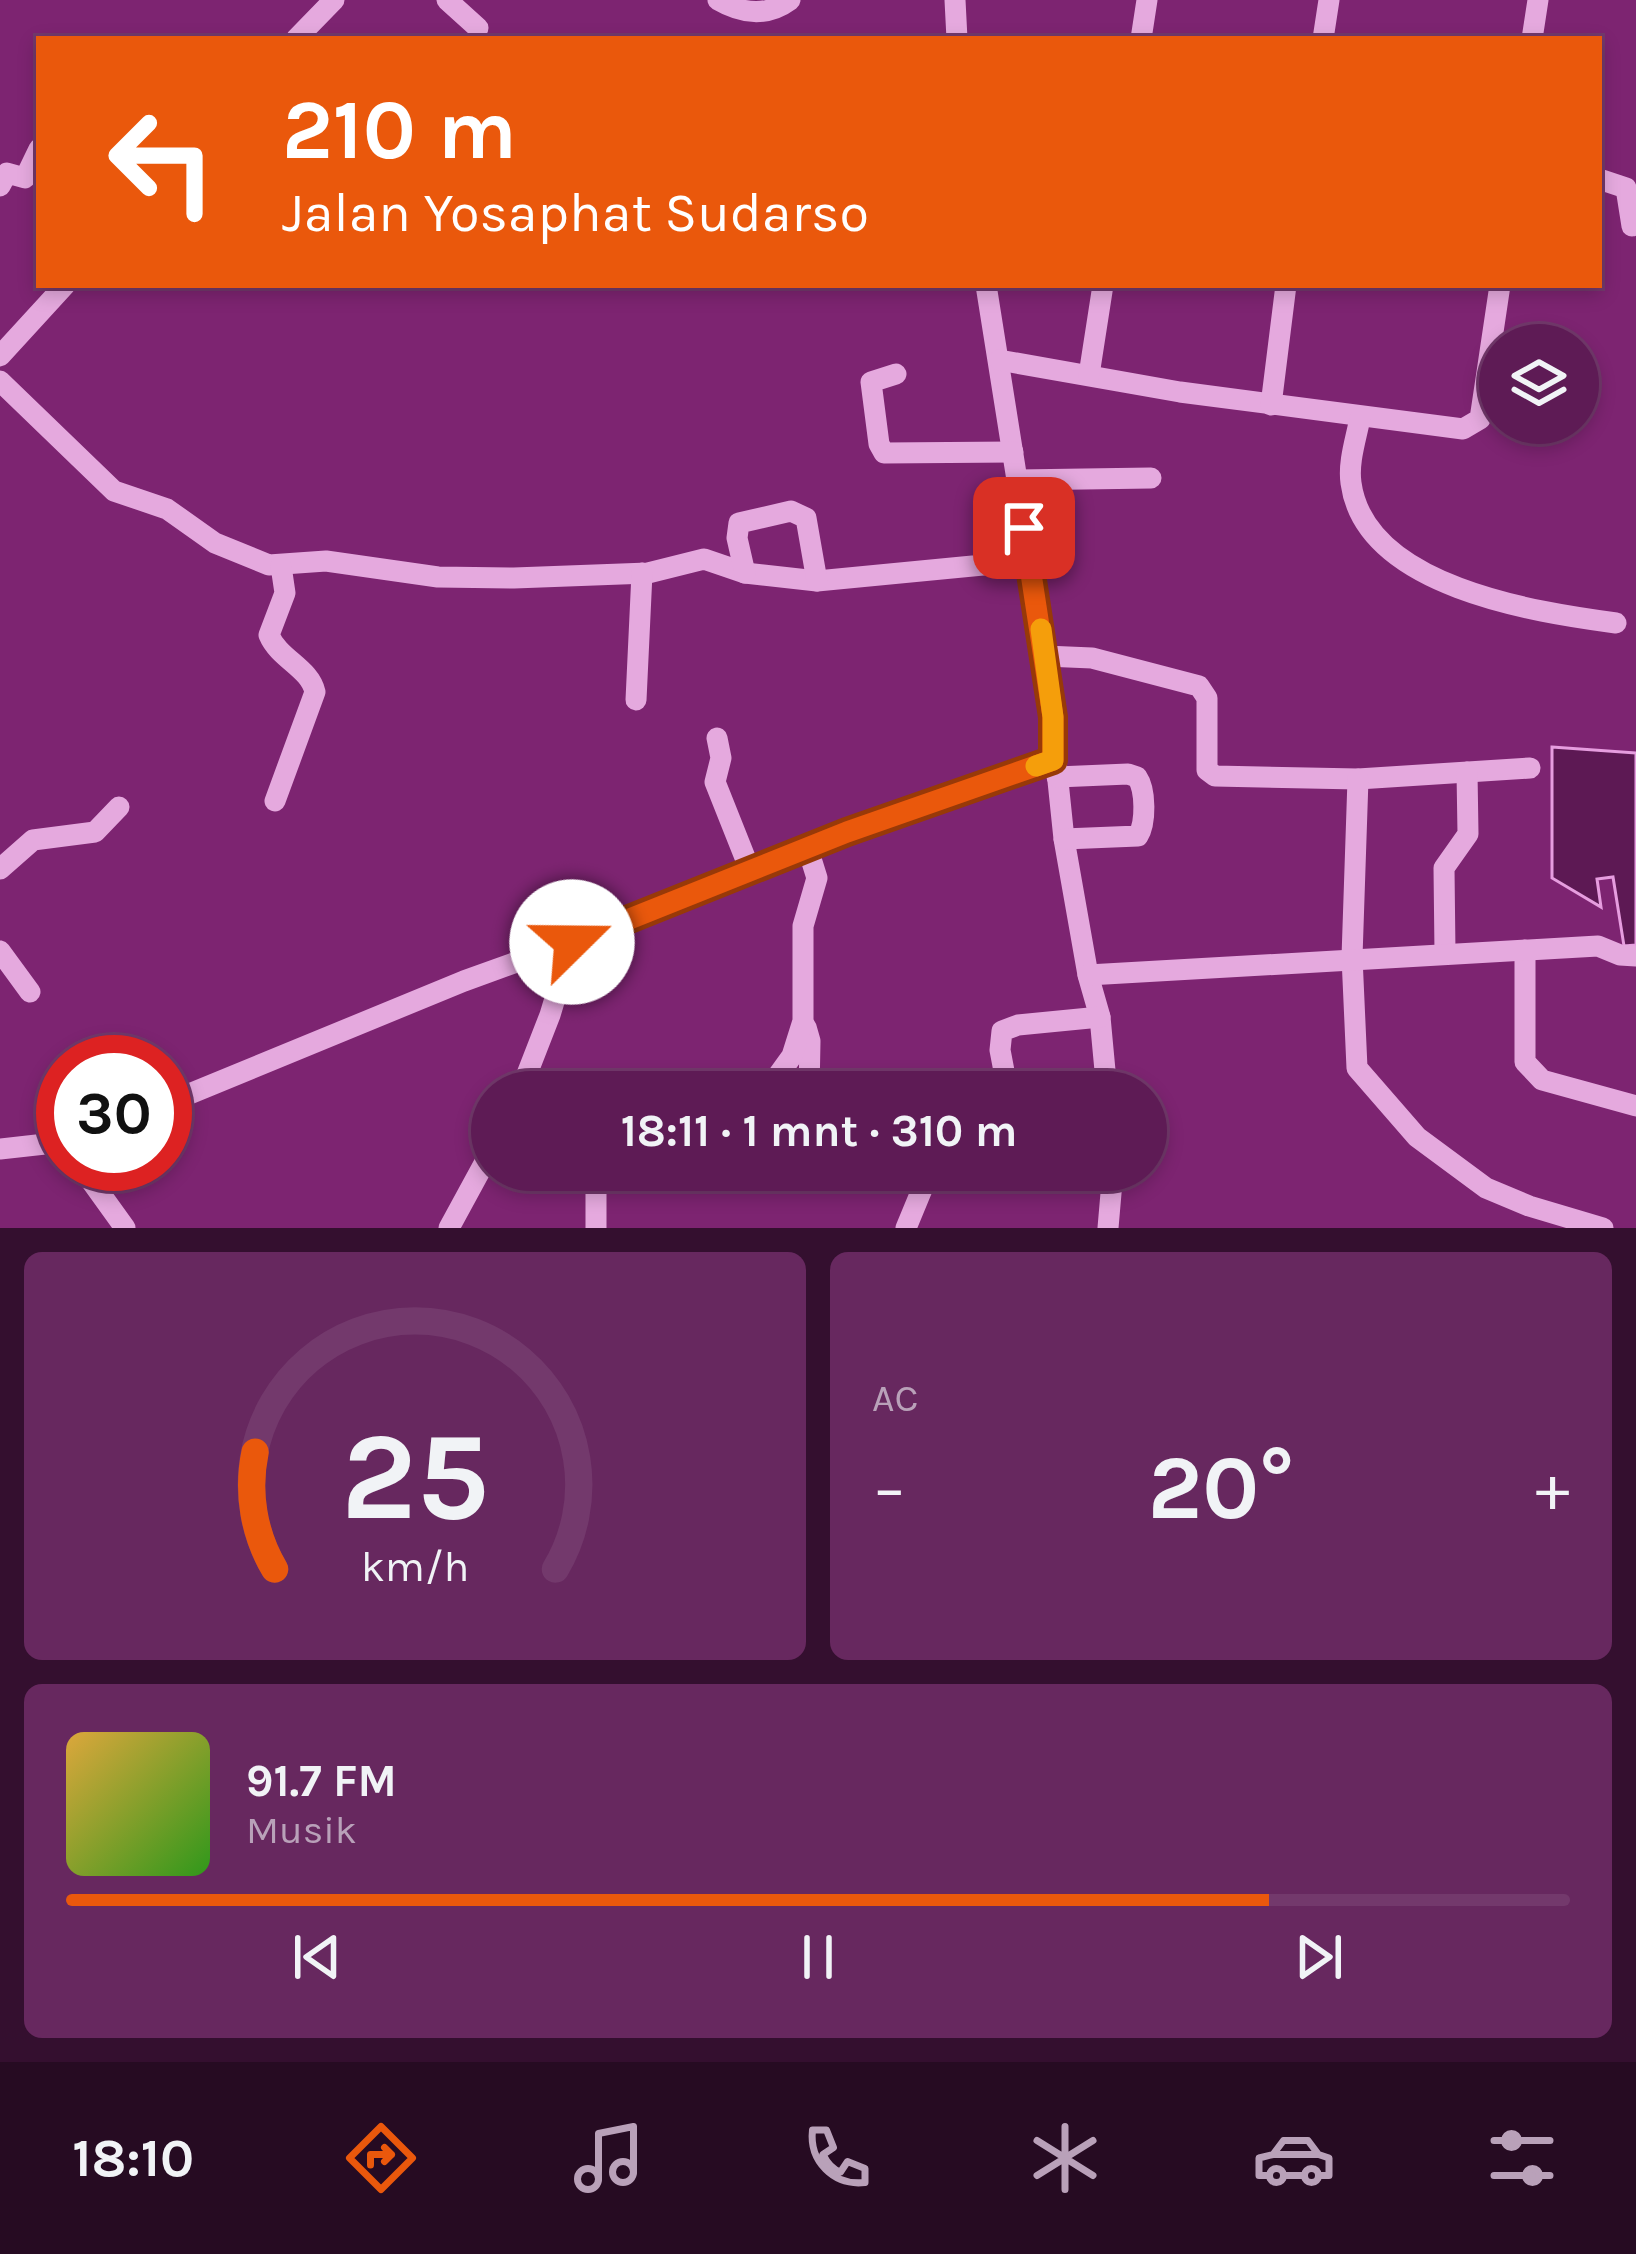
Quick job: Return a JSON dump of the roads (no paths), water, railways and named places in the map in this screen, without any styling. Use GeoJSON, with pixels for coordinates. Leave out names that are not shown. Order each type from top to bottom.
{"type":"FeatureCollection","features":[{"type":"Feature","properties":{"kind":"street"},"geometry":{"type":"LineString","coordinates":[[299,36],[334,0]]}},
{"type":"Feature","properties":{"kind":"street"},"geometry":{"type":"LineString","coordinates":[[447,0],[478,28]]}},
{"type":"Feature","properties":{"kind":"street"},"geometry":{"type":"LineString","coordinates":[[718,0],[737,10],[762,12],[790,0]]}},
{"type":"Feature","properties":{"kind":"street"},"geometry":{"type":"LineString","coordinates":[[955,0],[957,36]]}},
{"type":"Feature","properties":{"kind":"street"},"geometry":{"type":"LineString","coordinates":[[1141,36],[1147,0]]}},
{"type":"Feature","properties":{"kind":"street"},"geometry":{"type":"LineString","coordinates":[[1323,36],[1329,0]]}},
{"type":"Feature","properties":{"kind":"street"},"geometry":{"type":"LineString","coordinates":[[1532,36],[1538,0]]}},
{"type":"Feature","properties":{"kind":"street"},"geometry":{"type":"LineString","coordinates":[[11,179],[36,151]]}},
{"type":"Feature","properties":{"kind":"street"},"geometry":{"type":"LineString","coordinates":[[1602,179],[1626,188],[1631,226]]}},
{"type":"Feature","properties":{"kind":"street"},"geometry":{"type":"LineString","coordinates":[[2,347],[62,288]]}},
{"type":"Feature","properties":{"kind":"street"},"geometry":{"type":"LineString","coordinates":[[987,288],[999,360],[1000,453],[1018,488],[1053,717],[1064,839],[1100,1017],[1105,1071]]}},
{"type":"Feature","properties":{"kind":"street"},"geometry":{"type":"LineString","coordinates":[[1089,375],[1103,288]]}},
{"type":"Feature","properties":{"kind":"street"},"geometry":{"type":"LineString","coordinates":[[1271,405],[1286,288]]}},
{"type":"Feature","properties":{"kind":"street"},"geometry":{"type":"LineString","coordinates":[[999,360],[1360,418],[1444,429],[1475,425],[1482,410],[1500,288]]}},
{"type":"Feature","properties":{"kind":"street"},"geometry":{"type":"LineString","coordinates":[[896,374],[871,382],[882,451],[1000,453]]}},
{"type":"Feature","properties":{"kind":"street"},"geometry":{"type":"LineString","coordinates":[[0,381],[115,490],[167,509],[215,543],[268,565],[326,561],[438,577],[642,573],[704,559],[745,573],[817,581],[982,565],[989,501],[1018,488],[1151,478]]}},
{"type":"Feature","properties":{"kind":"street"},"geometry":{"type":"LineString","coordinates":[[1360,418],[1352,488],[1389,548],[1420,571],[1484,598],[1526,610],[1616,623]]}},
{"type":"Feature","properties":{"kind":"street"},"geometry":{"type":"LineString","coordinates":[[745,573],[739,523],[790,511],[806,518],[817,581]]}},
{"type":"Feature","properties":{"kind":"street"},"geometry":{"type":"LineString","coordinates":[[275,800],[315,692],[311,679],[285,659],[268,635],[285,593],[281,566]]}},
{"type":"Feature","properties":{"kind":"street"},"geometry":{"type":"LineString","coordinates":[[636,700],[642,573]]}},
{"type":"Feature","properties":{"kind":"street"},"geometry":{"type":"LineString","coordinates":[[1045,656],[1092,658],[1199,686],[1207,698],[1207,770],[1212,775],[1358,779],[1530,769]]}},
{"type":"Feature","properties":{"kind":"street"},"geometry":{"type":"LineString","coordinates":[[717,738],[721,758],[715,782],[750,870]]}},
{"type":"Feature","properties":{"kind":"street"},"geometry":{"type":"LineString","coordinates":[[192,1093],[807,847],[1055,768],[1137,776],[1143,789],[1138,836],[1064,839]]}},
{"type":"Feature","properties":{"kind":"street"},"geometry":{"type":"LineString","coordinates":[[1445,953],[1444,868],[1468,835],[1467,772]]}},
{"type":"Feature","properties":{"kind":"street"},"geometry":{"type":"LineString","coordinates":[[1358,779],[1352,957],[1358,1068],[1417,1137],[1486,1188],[1604,1228]]}},
{"type":"Feature","properties":{"kind":"street"},"geometry":{"type":"LineString","coordinates":[[0,868],[33,840],[95,832],[119,807]]}},
{"type":"Feature","properties":{"kind":"street"},"geometry":{"type":"LineString","coordinates":[[782,1071],[793,1056],[803,1021],[803,926],[817,878],[807,847]]}},
{"type":"Feature","properties":{"kind":"street"},"geometry":{"type":"LineString","coordinates":[[528,1071],[572,942]]}},
{"type":"Feature","properties":{"kind":"street"},"geometry":{"type":"LineString","coordinates":[[1088,975],[1598,946],[1620,956],[1636,956]]}},
{"type":"Feature","properties":{"kind":"street"},"geometry":{"type":"LineString","coordinates":[[1525,950],[1526,1062],[1531,1072],[1542,1080],[1636,1106]]}},
{"type":"Feature","properties":{"kind":"street"},"geometry":{"type":"LineString","coordinates":[[0,951],[30,992]]}},
{"type":"Feature","properties":{"kind":"street"},"geometry":{"type":"LineString","coordinates":[[1004,1071],[1002,1031],[1018,1025],[1100,1017]]}},
{"type":"Feature","properties":{"kind":"street"},"geometry":{"type":"LineString","coordinates":[[803,1021],[810,1040],[809,1071]]}},
{"type":"Feature","properties":{"kind":"street"},"geometry":{"type":"LineString","coordinates":[[0,1149],[36,1145]]}},
{"type":"Feature","properties":{"kind":"street"},"geometry":{"type":"LineString","coordinates":[[449,1228],[471,1188]]}},
{"type":"Feature","properties":{"kind":"street"},"geometry":{"type":"LineString","coordinates":[[98,1191],[124,1228]]}},
{"type":"Feature","properties":{"kind":"street"},"geometry":{"type":"LineString","coordinates":[[596,1191],[596,1228]]}},
{"type":"Feature","properties":{"kind":"street"},"geometry":{"type":"LineString","coordinates":[[906,1228],[921,1191]]}},
{"type":"Feature","properties":{"kind":"street"},"geometry":{"type":"LineString","coordinates":[[1108,1228],[1111,1191]]}}]}
